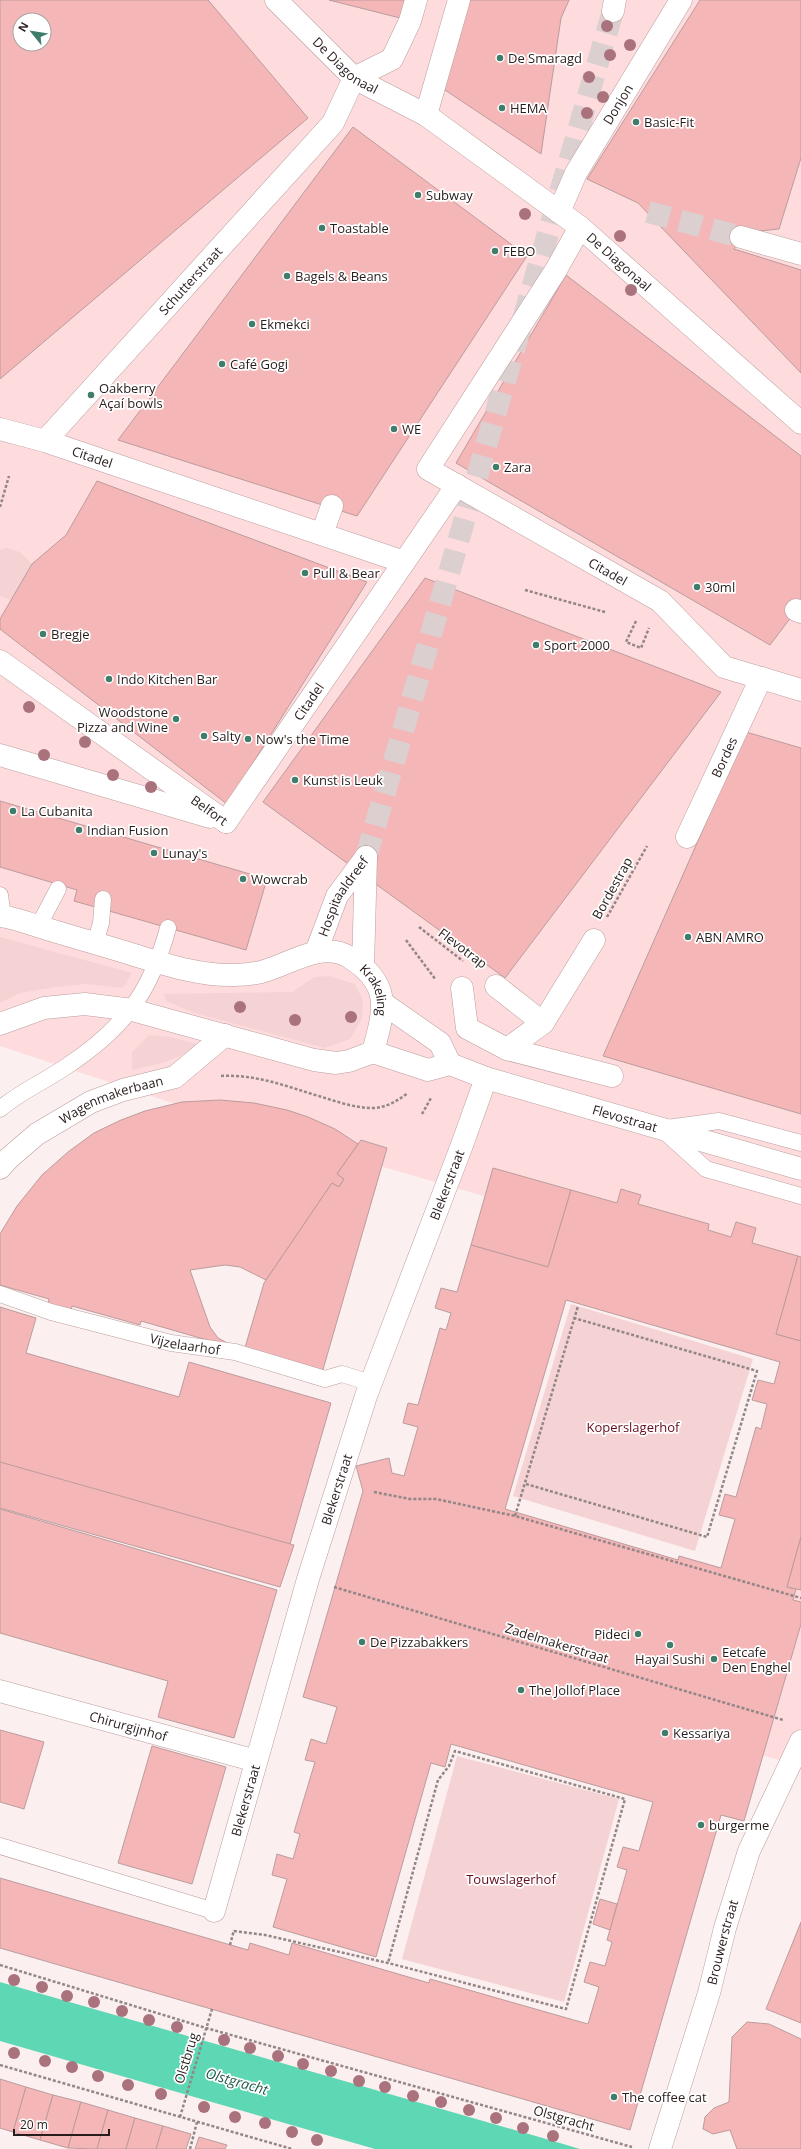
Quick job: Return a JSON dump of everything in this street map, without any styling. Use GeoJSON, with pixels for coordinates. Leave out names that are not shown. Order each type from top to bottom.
{"type":"FeatureCollection","features":[{"type":"Feature","properties":{"kind":"street","name":"De Diagonaal"},"geometry":{"type":"LineString","coordinates":[[276,0],[354,78],[426,115],[580,227],[801,423]]}},
{"type":"Feature","properties":{"kind":"street"},"geometry":{"type":"LineString","coordinates":[[354,78],[392,59],[410,21],[416,0]]}},
{"type":"Feature","properties":{"kind":"street"},"geometry":{"type":"LineString","coordinates":[[426,115],[459,0]]}},
{"type":"Feature","properties":{"kind":"street","name":"Donjon"},"geometry":{"type":"LineString","coordinates":[[559,212],[576,173],[681,0]]}},
{"type":"Feature","properties":{"kind":"street","name":"Schutterstraat"},"geometry":{"type":"LineString","coordinates":[[45,441],[333,123],[354,78]]}},
{"type":"Feature","properties":{"kind":"street","name":"Citadel"},"geometry":{"type":"LineString","coordinates":[[580,227],[556,270],[428,469],[660,601],[724,667],[801,690]]}},
{"type":"Feature","properties":{"kind":"street"},"geometry":{"type":"LineString","coordinates":[[741,237],[801,254]]}},
{"type":"Feature","properties":{"kind":"street"},"geometry":{"type":"LineString","coordinates":[[0,429],[45,441]]}},
{"type":"Feature","properties":{"kind":"street","name":"Citadel"},"geometry":{"type":"LineString","coordinates":[[45,441],[404,562]]}},
{"type":"Feature","properties":{"kind":"street","name":"Citadel"},"geometry":{"type":"LineString","coordinates":[[226,822],[457,486]]}},
{"type":"Feature","properties":{"kind":"street"},"geometry":{"type":"LineString","coordinates":[[322,534],[332,506]]}},
{"type":"Feature","properties":{"kind":"street","name":"Belfort"},"geometry":{"type":"LineString","coordinates":[[0,661],[226,822]]}},
{"type":"Feature","properties":{"kind":"street","name":"Bordes"},"geometry":{"type":"LineString","coordinates":[[687,837],[753,676]]}},
{"type":"Feature","properties":{"kind":"street","name":"Belfort"},"geometry":{"type":"LineString","coordinates":[[0,755],[226,822]]}},
{"type":"Feature","properties":{"kind":"street","name":"Hospitaaldreef"},"geometry":{"type":"LineString","coordinates":[[316,952],[337,896],[366,856],[363,967]]}},
{"type":"Feature","properties":{"kind":"street","name":"Krakeling"},"geometry":{"type":"LineString","coordinates":[[2,917],[158,962],[210,974],[234,975],[260,973],[316,952],[331,951],[348,956],[363,967],[374,980],[381,993],[384,1004],[383,1017],[373,1052]]}},
{"type":"Feature","properties":{"kind":"street"},"geometry":{"type":"LineString","coordinates":[[507,1049],[543,1023],[594,940]]}},
{"type":"Feature","properties":{"kind":"street"},"geometry":{"type":"LineString","coordinates":[[496,986],[543,1023]]}},
{"type":"Feature","properties":{"kind":"street"},"geometry":{"type":"LineString","coordinates":[[462,988],[467,1028],[507,1049],[612,1076]]}},
{"type":"Feature","properties":{"kind":"street"},"geometry":{"type":"LineString","coordinates":[[0,1024],[44,1008],[85,1004],[132,1010],[314,1060],[336,1063],[349,1062],[373,1052],[428,1070],[450,1064],[440,1043],[384,1004]]}},
{"type":"Feature","properties":{"kind":"street","name":"Wagenmakerbaan"},"geometry":{"type":"LineString","coordinates":[[0,1168],[37,1134],[80,1109],[122,1090],[175,1077],[225,1035]]}},
{"type":"Feature","properties":{"kind":"street","name":"Flevostraat"},"geometry":{"type":"LineString","coordinates":[[450,1064],[486,1078],[801,1169]]}},
{"type":"Feature","properties":{"kind":"street","name":"Blekerstraat"},"geometry":{"type":"LineString","coordinates":[[214,1911],[308,1579],[371,1383],[486,1078]]}},
{"type":"Feature","properties":{"kind":"street","name":"Chirurgijnhof"},"geometry":{"type":"LineString","coordinates":[[0,1691],[256,1761]]}},
{"type":"Feature","properties":{"kind":"street","name":"Brouwerstraat"},"geometry":{"type":"LineString","coordinates":[[660,2149],[709,1993],[726,1928],[749,1851],[782,1778],[796,1774],[801,1741]]}},
{"type":"Feature","properties":{"kind":"lane"},"geometry":{"type":"LineString","coordinates":[[38,927],[58,889]]}},
{"type":"Feature","properties":{"kind":"lane"},"geometry":{"type":"LineString","coordinates":[[0,895],[2,917]]}},
{"type":"Feature","properties":{"kind":"lane"},"geometry":{"type":"LineString","coordinates":[[95,943],[101,924],[103,899]]}},
{"type":"Feature","properties":{"kind":"lane"},"geometry":{"type":"LineString","coordinates":[[0,1109],[13,1098],[63,1069],[101,1042],[132,1010],[149,982],[158,962],[168,928]]}},
{"type":"Feature","properties":{"kind":"lane"},"geometry":{"type":"LineString","coordinates":[[662,1129],[719,1121],[801,1143]]}},
{"type":"Feature","properties":{"kind":"lane"},"geometry":{"type":"LineString","coordinates":[[662,1129],[706,1169],[801,1196]]}},
{"type":"Feature","properties":{"kind":"lane","name":"Vijzelaarhof"},"geometry":{"type":"LineString","coordinates":[[0,1294],[51,1312],[171,1343],[234,1352],[325,1379],[342,1374],[371,1383]]}},
{"type":"Feature","properties":{"kind":"lane"},"geometry":{"type":"LineString","coordinates":[[0,1846],[214,1911]]}},
{"type":"Feature","properties":{"kind":"path"},"geometry":{"type":"LineString","coordinates":[[0,507],[9,476]]}},
{"type":"Feature","properties":{"kind":"path"},"geometry":{"type":"LineString","coordinates":[[525,590],[605,612]]}},
{"type":"Feature","properties":{"kind":"path"},"geometry":{"type":"LineString","coordinates":[[636,621],[626,642],[641,648],[651,624]]}},
{"type":"Feature","properties":{"kind":"path","name":"Bordestrap"},"geometry":{"type":"LineString","coordinates":[[594,940],[647,846]]}},
{"type":"Feature","properties":{"kind":"path","name":"Flevotrap"},"geometry":{"type":"LineString","coordinates":[[419,927],[496,986]]}},
{"type":"Feature","properties":{"kind":"path"},"geometry":{"type":"LineString","coordinates":[[515,1516],[526,1484],[578,1306]]}},
{"type":"Feature","properties":{"kind":"path"},"geometry":{"type":"LineString","coordinates":[[526,1484],[707,1537],[757,1371],[574,1318]]}},
{"type":"Feature","properties":{"kind":"path"},"geometry":{"type":"LineString","coordinates":[[374,1492],[410,1500],[436,1498],[515,1516],[801,1598]]}},
{"type":"Feature","properties":{"kind":"path","name":"Zadelmakerstraat"},"geometry":{"type":"LineString","coordinates":[[308,1579],[789,1722]]}},
{"type":"Feature","properties":{"kind":"path"},"geometry":{"type":"LineString","coordinates":[[234,1931],[265,1935],[388,1963],[566,2009],[626,1799],[455,1751],[449,1766],[438,1780],[388,1963]]}},
{"type":"Feature","properties":{"kind":"path","name":"Olstgracht"},"geometry":{"type":"LineString","coordinates":[[0,1965],[206,2028],[639,2149]]}},
{"type":"Feature","properties":{"kind":"path"},"geometry":{"type":"LineString","coordinates":[[206,2028],[212,2009]]}},
{"type":"Feature","properties":{"kind":"path","name":"Olstbrug"},"geometry":{"type":"LineString","coordinates":[[180,2117],[206,2028]]}},
{"type":"Feature","properties":{"kind":"path"},"geometry":{"type":"LineString","coordinates":[[0,2065],[292,2149]]}},
{"type":"Feature","properties":{"kind":"path"},"geometry":{"type":"LineString","coordinates":[[190,2149],[197,2122]]}},
{"type":"Feature","properties":{"kind":"shaded area"},"geometry":{"type":"Polygon","coordinates":[[[0,0],[801,0],[801,1297],[519,1206],[248,1128],[0,1046],[0,0]]]}},
{"type":"Feature","properties":{"kind":"shaded area"},"geometry":{"type":"Polygon","coordinates":[[[801,1435],[801,1766],[722,1744],[801,1435]]]}},
{"type":"Feature","properties":{"kind":"green space"},"geometry":{"type":"Polygon","coordinates":[[[6,548],[20,552],[32,564],[11,600],[0,596],[0,550],[6,548]]]}},
{"type":"Feature","properties":{"kind":"green space"},"geometry":{"type":"Polygon","coordinates":[[[0,937],[132,973],[123,988],[86,984],[56,987],[20,993],[0,1003],[0,937]]]}},
{"type":"Feature","properties":{"kind":"green space"},"geometry":{"type":"Polygon","coordinates":[[[329,976],[355,984],[363,1001],[362,1019],[350,1039],[325,1048],[194,1013],[166,1001],[164,994],[293,992],[314,977],[329,976]]]}},
{"type":"Feature","properties":{"kind":"green space"},"geometry":{"type":"Polygon","coordinates":[[[149,1035],[170,1037],[198,1044],[191,1050],[175,1058],[159,1064],[132,1070],[132,1052],[149,1035]]]}},
{"type":"Feature","properties":{"kind":"green space","name":"Koperslagerhof"},"geometry":{"type":"Polygon","coordinates":[[[571,1304],[753,1359],[695,1551],[513,1496],[571,1304]]]}},
{"type":"Feature","properties":{"kind":"green space","name":"Touwslagerhof"},"geometry":{"type":"Polygon","coordinates":[[[457,1756],[619,1799],[564,2002],[402,1959],[457,1756]]]}},
{"type":"Feature","properties":{"kind":"water"},"geometry":{"type":"Polygon","coordinates":[[[0,1982],[580,2149],[375,2149],[0,2041],[0,1982]]]}},
{"type":"Feature","properties":{"kind":"building"},"geometry":{"type":"Polygon","coordinates":[[[0,0],[208,0],[308,118],[0,379],[0,0]]]}},
{"type":"Feature","properties":{"kind":"building"},"geometry":{"type":"Polygon","coordinates":[[[329,0],[405,0],[400,18],[329,0]]]}},
{"type":"Feature","properties":{"kind":"building","name":"De Smaragd"},"geometry":{"type":"Polygon","coordinates":[[[464,0],[569,0],[561,18],[541,154],[436,84],[464,0]]]}},
{"type":"Feature","properties":{"kind":"building"},"geometry":{"type":"Polygon","coordinates":[[[700,0],[801,0],[801,158],[779,229],[759,231],[741,237],[734,249],[801,270],[801,373],[638,203],[587,179],[700,0]]]}},
{"type":"Feature","properties":{"kind":"building"},"geometry":{"type":"Polygon","coordinates":[[[353,127],[527,256],[357,516],[118,440],[353,127]]]}},
{"type":"Feature","properties":{"kind":"building"},"geometry":{"type":"Polygon","coordinates":[[[566,275],[801,456],[801,604],[770,645],[456,463],[566,275]]]}},
{"type":"Feature","properties":{"kind":"building"},"geometry":{"type":"Polygon","coordinates":[[[97,481],[367,582],[227,804],[0,629],[0,619],[32,564],[66,535],[97,481]]]}},
{"type":"Feature","properties":{"kind":"building"},"geometry":{"type":"Polygon","coordinates":[[[425,578],[721,692],[505,978],[263,802],[425,578]]]}},
{"type":"Feature","properties":{"kind":"building"},"geometry":{"type":"Polygon","coordinates":[[[746,732],[801,748],[801,1114],[603,1056],[746,732]]]}},
{"type":"Feature","properties":{"kind":"building"},"geometry":{"type":"Polygon","coordinates":[[[0,801],[267,879],[246,950],[74,901],[77,890],[0,867],[0,801]]]}},
{"type":"Feature","properties":{"kind":"building"},"geometry":{"type":"Polygon","coordinates":[[[220,1100],[254,1103],[287,1110],[308,1117],[335,1129],[358,1144],[337,1174],[344,1179],[339,1187],[332,1183],[266,1280],[240,1267],[225,1265],[190,1270],[210,1327],[218,1338],[229,1344],[228,1346],[141,1321],[140,1325],[72,1306],[71,1311],[48,1305],[49,1299],[0,1285],[0,1234],[17,1206],[42,1175],[68,1152],[94,1133],[121,1120],[145,1111],[182,1102],[220,1100]]]}},
{"type":"Feature","properties":{"kind":"building"},"geometry":{"type":"Polygon","coordinates":[[[361,1140],[387,1148],[322,1373],[244,1351],[264,1283],[332,1183],[339,1187],[344,1179],[337,1174],[361,1140]]]}},
{"type":"Feature","properties":{"kind":"building"},"geometry":{"type":"Polygon","coordinates":[[[493,1168],[571,1190],[548,1267],[471,1245],[493,1168]]]}},
{"type":"Feature","properties":{"kind":"building"},"geometry":{"type":"Polygon","coordinates":[[[621,1189],[641,1195],[638,1204],[709,1224],[708,1230],[731,1237],[736,1222],[756,1228],[752,1243],[798,1256],[776,1334],[801,1341],[801,1537],[787,1587],[796,1589],[793,1600],[801,1602],[801,1624],[744,1821],[721,1815],[630,2130],[0,1948],[0,1878],[248,1950],[250,1943],[289,1955],[292,1943],[429,1983],[430,1979],[588,2024],[599,1987],[584,1982],[590,1962],[605,1966],[612,1942],[607,1940],[627,1870],[617,1867],[623,1847],[639,1851],[653,1802],[451,1744],[445,1767],[431,1763],[376,1957],[273,1927],[287,1879],[272,1875],[277,1854],[293,1859],[300,1834],[294,1832],[315,1762],[305,1760],[311,1739],[326,1744],[337,1707],[303,1697],[363,1491],[356,1466],[389,1458],[392,1473],[404,1476],[418,1427],[403,1423],[408,1403],[418,1405],[440,1328],[446,1330],[451,1313],[435,1308],[441,1288],[457,1292],[471,1245],[548,1267],[571,1190],[617,1203],[621,1189]],[[566,1300],[505,1509],[678,1560],[679,1556],[721,1568],[735,1519],[719,1515],[725,1494],[736,1497],[756,1427],[761,1429],[767,1404],[752,1400],[758,1380],[774,1384],[780,1362],[566,1300]]]}},
{"type":"Feature","properties":{"kind":"building"},"geometry":{"type":"Polygon","coordinates":[[[798,1256],[801,1257],[801,1341],[776,1334],[798,1256]]]}},
{"type":"Feature","properties":{"kind":"building"},"geometry":{"type":"Polygon","coordinates":[[[0,1307],[36,1318],[26,1353],[179,1397],[189,1362],[331,1403],[288,1551],[0,1469],[0,1307]]]}},
{"type":"Feature","properties":{"kind":"building"},"geometry":{"type":"Polygon","coordinates":[[[0,1462],[294,1545],[280,1587],[0,1508],[0,1462]]]}},
{"type":"Feature","properties":{"kind":"building"},"geometry":{"type":"Polygon","coordinates":[[[0,1509],[277,1590],[234,1738],[158,1717],[168,1681],[0,1633],[0,1509]]]}},
{"type":"Feature","properties":{"kind":"building"},"geometry":{"type":"Polygon","coordinates":[[[801,1537],[801,1590],[787,1587],[801,1537]]]}},
{"type":"Feature","properties":{"kind":"building"},"geometry":{"type":"Polygon","coordinates":[[[0,1730],[44,1742],[24,1809],[0,1802],[0,1730]]]}},
{"type":"Feature","properties":{"kind":"building"},"geometry":{"type":"Polygon","coordinates":[[[152,1746],[226,1767],[192,1884],[118,1863],[152,1746]]]}},
{"type":"Feature","properties":{"kind":"building"},"geometry":{"type":"Polygon","coordinates":[[[600,1899],[617,1904],[610,1930],[593,1924],[600,1899]]]}},
{"type":"Feature","properties":{"kind":"building"},"geometry":{"type":"Polygon","coordinates":[[[801,1922],[801,2023],[766,2009],[801,1922]]]}},
{"type":"Feature","properties":{"kind":"building"},"geometry":{"type":"Polygon","coordinates":[[[747,2022],[769,2024],[801,2039],[801,2149],[737,2149],[730,2130],[713,2134],[703,2129],[705,2117],[714,2108],[729,2102],[732,2037],[747,2022]]]}},
{"type":"Feature","properties":{"kind":"building"},"geometry":{"type":"Polygon","coordinates":[[[0,2079],[26,2087],[13,2132],[0,2128],[0,2079]]]}},
{"type":"Feature","properties":{"kind":"building"},"geometry":{"type":"Polygon","coordinates":[[[26,2087],[53,2095],[40,2140],[13,2132],[26,2087]]]}},
{"type":"Feature","properties":{"kind":"building"},"geometry":{"type":"Polygon","coordinates":[[[53,2095],[81,2102],[68,2148],[40,2140],[53,2095]]]}},
{"type":"Feature","properties":{"kind":"building"},"geometry":{"type":"Polygon","coordinates":[[[81,2102],[108,2110],[97,2149],[68,2148],[81,2102]]]}},
{"type":"Feature","properties":{"kind":"building"},"geometry":{"type":"Polygon","coordinates":[[[108,2110],[135,2118],[126,2149],[97,2149],[108,2110]]]}},
{"type":"Feature","properties":{"kind":"building"},"geometry":{"type":"Polygon","coordinates":[[[135,2118],[163,2126],[156,2149],[126,2149],[135,2118]]]}},
{"type":"Feature","properties":{"kind":"building"},"geometry":{"type":"Polygon","coordinates":[[[163,2126],[191,2134],[186,2149],[156,2149],[163,2126]]]}},
{"type":"Feature","properties":{"kind":"building"},"geometry":{"type":"Polygon","coordinates":[[[199,2137],[227,2145],[225,2149],[195,2149],[199,2137]]]}},
{"type":"Feature","properties":{"kind":"tunnel"},"geometry":{"type":"LineString","coordinates":[[366,857],[613,11]]}},
{"type":"Feature","properties":{"kind":"tunnel"},"geometry":{"type":"LineString","coordinates":[[648,212],[741,237]]}},
{"type":"Feature","properties":{"kind":"place","name":"De Smaragd"},"geometry":{"type":"Point","coordinates":[500,58]}},
{"type":"Feature","properties":{"kind":"place","name":"HEMA"},"geometry":{"type":"Point","coordinates":[502,108]}},
{"type":"Feature","properties":{"kind":"place","name":"Basic-Fit"},"geometry":{"type":"Point","coordinates":[636,122]}},
{"type":"Feature","properties":{"kind":"place","name":"Subway"},"geometry":{"type":"Point","coordinates":[418,195]}},
{"type":"Feature","properties":{"kind":"place","name":"Toastable"},"geometry":{"type":"Point","coordinates":[322,228]}},
{"type":"Feature","properties":{"kind":"place","name":"FEBO"},"geometry":{"type":"Point","coordinates":[495,251]}},
{"type":"Feature","properties":{"kind":"place","name":"Bagels & Beans"},"geometry":{"type":"Point","coordinates":[287,276]}},
{"type":"Feature","properties":{"kind":"place","name":"Ekmekci"},"geometry":{"type":"Point","coordinates":[252,324]}},
{"type":"Feature","properties":{"kind":"place","name":"Café Gogi"},"geometry":{"type":"Point","coordinates":[222,364]}},
{"type":"Feature","properties":{"kind":"place","name":"Oakberry Açaí bowls"},"geometry":{"type":"Point","coordinates":[91,395]}},
{"type":"Feature","properties":{"kind":"place","name":"WE"},"geometry":{"type":"Point","coordinates":[394,429]}},
{"type":"Feature","properties":{"kind":"place","name":"Zara"},"geometry":{"type":"Point","coordinates":[496,467]}},
{"type":"Feature","properties":{"kind":"place","name":"Pull & Bear"},"geometry":{"type":"Point","coordinates":[305,573]}},
{"type":"Feature","properties":{"kind":"place","name":"30ml"},"geometry":{"type":"Point","coordinates":[697,587]}},
{"type":"Feature","properties":{"kind":"place","name":"Bregje"},"geometry":{"type":"Point","coordinates":[43,634]}},
{"type":"Feature","properties":{"kind":"place","name":"Sport 2000"},"geometry":{"type":"Point","coordinates":[536,645]}},
{"type":"Feature","properties":{"kind":"place","name":"Indo Kitchen Bar"},"geometry":{"type":"Point","coordinates":[109,679]}},
{"type":"Feature","properties":{"kind":"place","name":"Woodstone Pizza and Wine"},"geometry":{"type":"Point","coordinates":[176,719]}},
{"type":"Feature","properties":{"kind":"place","name":"Salty"},"geometry":{"type":"Point","coordinates":[204,736]}},
{"type":"Feature","properties":{"kind":"place","name":"Now's the Time"},"geometry":{"type":"Point","coordinates":[248,739]}},
{"type":"Feature","properties":{"kind":"place","name":"Kunst is Leuk"},"geometry":{"type":"Point","coordinates":[295,780]}},
{"type":"Feature","properties":{"kind":"place","name":"La Cubanita"},"geometry":{"type":"Point","coordinates":[13,811]}},
{"type":"Feature","properties":{"kind":"place","name":"Indian Fusion"},"geometry":{"type":"Point","coordinates":[79,830]}},
{"type":"Feature","properties":{"kind":"place","name":"Lunay's"},"geometry":{"type":"Point","coordinates":[154,853]}},
{"type":"Feature","properties":{"kind":"place","name":"Wowcrab"},"geometry":{"type":"Point","coordinates":[243,879]}},
{"type":"Feature","properties":{"kind":"place","name":"ABN AMRO"},"geometry":{"type":"Point","coordinates":[688,937]}},
{"type":"Feature","properties":{"kind":"place","name":"Pideci"},"geometry":{"type":"Point","coordinates":[638,1634]}},
{"type":"Feature","properties":{"kind":"place","name":"De Pizzabakkers"},"geometry":{"type":"Point","coordinates":[362,1642]}},
{"type":"Feature","properties":{"kind":"place","name":"Hayai Sushi"},"geometry":{"type":"Point","coordinates":[670,1645]}},
{"type":"Feature","properties":{"kind":"place","name":"Eetcafe Den Enghel"},"geometry":{"type":"Point","coordinates":[714,1659]}},
{"type":"Feature","properties":{"kind":"place","name":"The Jollof Place"},"geometry":{"type":"Point","coordinates":[521,1690]}},
{"type":"Feature","properties":{"kind":"place","name":"Kessariya"},"geometry":{"type":"Point","coordinates":[665,1733]}},
{"type":"Feature","properties":{"kind":"place","name":"burgerme"},"geometry":{"type":"Point","coordinates":[701,1825]}},
{"type":"Feature","properties":{"kind":"place","name":"The coffee cat"},"geometry":{"type":"Point","coordinates":[614,2097]}}]}
